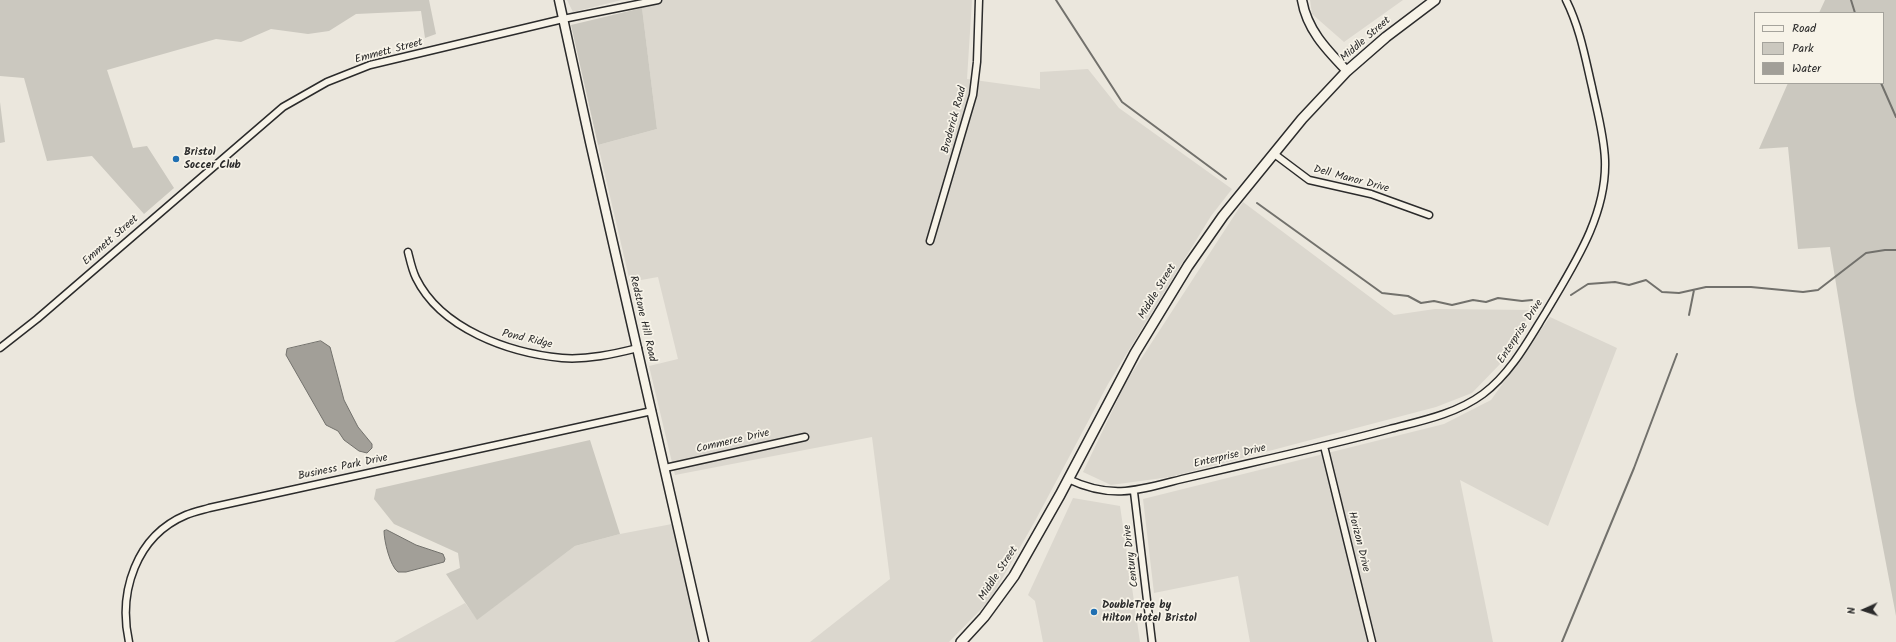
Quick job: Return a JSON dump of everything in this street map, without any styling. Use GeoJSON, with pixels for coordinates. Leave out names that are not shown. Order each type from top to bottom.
{"type":"FeatureCollection","features":[{"type":"Feature","properties":{"kind":"main road","name":"Redstone Hill Road"},"geometry":{"type":"LineString","coordinates":[[559,0],[704,642]]}},
{"type":"Feature","properties":{"kind":"main road"},"geometry":{"type":"LineString","coordinates":[[1302,0],[1306,15],[1315,35],[1347,71]]}},
{"type":"Feature","properties":{"kind":"main road","name":"Middle Street"},"geometry":{"type":"LineString","coordinates":[[961,642],[984,617],[1014,576],[1135,354],[1188,266],[1223,216],[1302,119],[1347,71],[1386,37],[1435,0]]}},
{"type":"Feature","properties":{"kind":"street","name":"Emmett Street"},"geometry":{"type":"LineString","coordinates":[[0,348],[37,319],[286,104],[327,82],[370,65],[563,19],[658,0]]}},
{"type":"Feature","properties":{"kind":"street","name":"Broderick Road"},"geometry":{"type":"LineString","coordinates":[[930,241],[973,95],[977,62],[979,0]]}},
{"type":"Feature","properties":{"kind":"street","name":"Enterprise Drive"},"geometry":{"type":"LineString","coordinates":[[1068,479],[1088,488],[1106,491],[1134,492],[1212,471],[1324,446],[1456,410],[1482,394],[1507,372],[1527,344],[1583,245],[1598,213],[1602,196],[1605,161],[1601,128],[1582,41],[1566,0]]}},
{"type":"Feature","properties":{"kind":"street","name":"Dell Manor Drive"},"geometry":{"type":"LineString","coordinates":[[1273,153],[1309,180],[1371,194],[1429,215]]}},
{"type":"Feature","properties":{"kind":"street","name":"Pond Ridge"},"geometry":{"type":"LineString","coordinates":[[408,252],[416,278],[436,307],[454,321],[480,336],[511,348],[564,358],[593,357],[638,348]]}},
{"type":"Feature","properties":{"kind":"street","name":"Business Park Drive"},"geometry":{"type":"LineString","coordinates":[[129,642],[125,626],[127,590],[134,567],[147,544],[167,526],[185,516],[209,508],[652,411]]}},
{"type":"Feature","properties":{"kind":"street","name":"Commerce Drive"},"geometry":{"type":"LineString","coordinates":[[665,468],[805,436]]}},
{"type":"Feature","properties":{"kind":"street","name":"Horizon Drive"},"geometry":{"type":"LineString","coordinates":[[1324,446],[1372,642]]}},
{"type":"Feature","properties":{"kind":"street","name":"Century Drive"},"geometry":{"type":"LineString","coordinates":[[1134,492],[1152,642]]}},
{"type":"Feature","properties":{"kind":"shaded area"},"geometry":{"type":"Polygon","coordinates":[[[567,0],[622,0],[573,12],[567,0]]]}},
{"type":"Feature","properties":{"kind":"shaded area"},"geometry":{"type":"Polygon","coordinates":[[[641,0],[972,0],[967,79],[1040,89],[1040,72],[1088,69],[1119,108],[1232,189],[1211,216],[1108,384],[1035,521],[990,600],[949,642],[810,642],[890,579],[872,437],[675,475],[649,366],[678,359],[658,277],[630,282],[598,145],[657,129],[641,0]]]}},
{"type":"Feature","properties":{"kind":"shaded area"},"geometry":{"type":"Polygon","coordinates":[[[1310,0],[1403,0],[1344,42],[1312,14],[1310,0]]]}},
{"type":"Feature","properties":{"kind":"shaded area"},"geometry":{"type":"Polygon","coordinates":[[[1243,202],[1394,315],[1435,309],[1532,310],[1501,363],[1472,393],[1436,407],[1170,477],[1111,485],[1083,472],[1126,382],[1243,202]]]}},
{"type":"Feature","properties":{"kind":"shaded area"},"geometry":{"type":"Polygon","coordinates":[[[1550,317],[1617,348],[1548,526],[1460,480],[1493,642],[1250,642],[1238,576],[1154,593],[1143,499],[1444,424],[1491,400],[1550,317]]]}},
{"type":"Feature","properties":{"kind":"shaded area"},"geometry":{"type":"Polygon","coordinates":[[[1073,498],[1120,506],[1140,642],[1043,642],[1035,601],[1028,595],[1073,498]]]}},
{"type":"Feature","properties":{"kind":"shaded area"},"geometry":{"type":"Polygon","coordinates":[[[672,524],[699,642],[394,642],[465,603],[477,619],[575,546],[620,534],[672,524]]]}},
{"type":"Feature","properties":{"kind":"green space"},"geometry":{"type":"Polygon","coordinates":[[[0,0],[429,0],[436,34],[425,38],[421,11],[356,14],[329,31],[308,34],[271,29],[241,42],[216,39],[107,70],[133,148],[147,146],[174,188],[144,214],[92,156],[47,161],[24,78],[0,76],[0,0]]]}},
{"type":"Feature","properties":{"kind":"green space"},"geometry":{"type":"Polygon","coordinates":[[[1825,0],[1896,0],[1896,616],[1855,400],[1830,247],[1798,249],[1788,147],[1759,149],[1788,84],[1884,84],[1884,12],[1819,12],[1825,0]]]}},
{"type":"Feature","properties":{"kind":"green space"},"geometry":{"type":"Polygon","coordinates":[[[642,8],[657,129],[598,145],[571,25],[642,8]]]}},
{"type":"Feature","properties":{"kind":"green space"},"geometry":{"type":"Polygon","coordinates":[[[0,102],[5,142],[0,143],[0,102]]]}},
{"type":"Feature","properties":{"kind":"green space"},"geometry":{"type":"Polygon","coordinates":[[[590,440],[620,534],[575,546],[477,620],[446,574],[460,568],[458,553],[394,524],[374,499],[376,489],[590,440]]]}},
{"type":"Feature","properties":{"kind":"water"},"geometry":{"type":"Polygon","coordinates":[[[321,341],[330,347],[344,400],[358,427],[372,444],[372,448],[367,453],[359,451],[344,440],[338,431],[326,425],[286,355],[287,349],[321,341]]]}},
{"type":"Feature","properties":{"kind":"water"},"geometry":{"type":"Polygon","coordinates":[[[387,530],[416,545],[443,554],[445,559],[444,562],[406,572],[398,572],[392,564],[386,547],[384,531],[387,530]]]}},
{"type":"Feature","properties":{"kind":"waterway"},"geometry":{"type":"LineString","coordinates":[[1056,0],[1122,102],[1226,179]]}},
{"type":"Feature","properties":{"kind":"waterway"},"geometry":{"type":"LineString","coordinates":[[1851,0],[1855,12]]}},
{"type":"Feature","properties":{"kind":"waterway"},"geometry":{"type":"LineString","coordinates":[[1881,84],[1896,117]]}},
{"type":"Feature","properties":{"kind":"waterway"},"geometry":{"type":"LineString","coordinates":[[1257,203],[1382,293],[1408,296],[1421,303],[1434,301],[1452,305],[1473,300],[1486,302],[1498,298],[1522,301],[1532,300]]}},
{"type":"Feature","properties":{"kind":"waterway"},"geometry":{"type":"LineString","coordinates":[[1571,295],[1588,284],[1615,282],[1629,285],[1646,280],[1662,292],[1679,293],[1706,287],[1751,287],[1803,292],[1818,290],[1866,253],[1896,250]]}},
{"type":"Feature","properties":{"kind":"waterway"},"geometry":{"type":"LineString","coordinates":[[1689,315],[1694,290]]}},
{"type":"Feature","properties":{"kind":"waterway"},"geometry":{"type":"LineString","coordinates":[[1562,642],[1634,468],[1677,354]]}},
{"type":"Feature","properties":{"kind":"place","name":"Bristol Soccer Club"},"geometry":{"type":"Point","coordinates":[176,159]}},
{"type":"Feature","properties":{"kind":"place","name":"DoubleTree by Hilton Hotel Bristol"},"geometry":{"type":"Point","coordinates":[1094,612]}}]}
